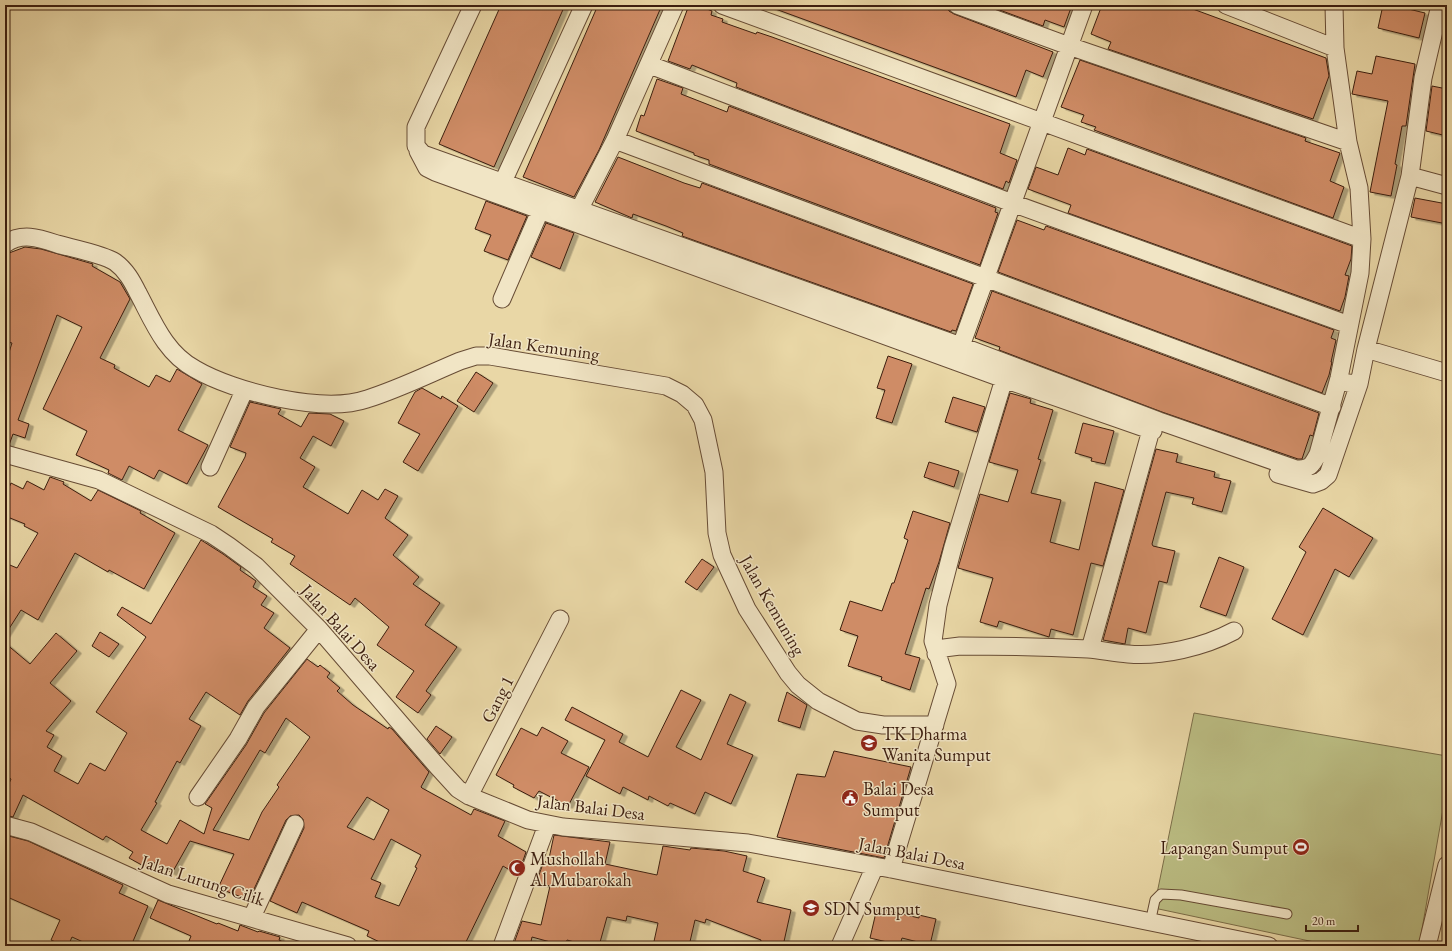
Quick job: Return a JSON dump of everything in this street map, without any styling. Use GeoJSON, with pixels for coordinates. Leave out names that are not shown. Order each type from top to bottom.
{"type":"FeatureCollection","features":[{"type":"Feature","properties":{"kind":"street"},"geometry":{"type":"LineString","coordinates":[[473,5],[416,127],[416,146],[422,161],[427,168],[540,211],[1004,379],[1302,482],[1317,483],[1328,475],[1359,384],[1366,349],[1410,176],[1423,78],[1440,5]]}},
{"type":"Feature","properties":{"kind":"street"},"geometry":{"type":"LineString","coordinates":[[502,184],[584,5]]}},
{"type":"Feature","properties":{"kind":"street"},"geometry":{"type":"LineString","coordinates":[[579,210],[615,140],[675,5]]}},
{"type":"Feature","properties":{"kind":"street"},"geometry":{"type":"LineString","coordinates":[[722,5],[1041,123],[1362,239]]}},
{"type":"Feature","properties":{"kind":"street"},"geometry":{"type":"LineString","coordinates":[[957,5],[1069,46],[1348,142]]}},
{"type":"Feature","properties":{"kind":"street"},"geometry":{"type":"LineString","coordinates":[[961,346],[1084,5]]}},
{"type":"Feature","properties":{"kind":"street"},"geometry":{"type":"LineString","coordinates":[[1226,5],[1335,48]]}},
{"type":"Feature","properties":{"kind":"street"},"geometry":{"type":"LineString","coordinates":[[416,146],[423,154],[502,184],[961,346],[1159,421],[1296,469],[1306,469],[1312,464],[1318,454],[1332,407],[1360,273],[1362,239],[1358,188],[1348,142],[1335,48],[1334,5]]}},
{"type":"Feature","properties":{"kind":"street"},"geometry":{"type":"LineString","coordinates":[[650,64],[1012,203],[1349,325]]}},
{"type":"Feature","properties":{"kind":"street"},"geometry":{"type":"LineString","coordinates":[[615,140],[1332,407]]}},
{"type":"Feature","properties":{"kind":"street"},"geometry":{"type":"LineString","coordinates":[[1410,176],[1447,186]]}},
{"type":"Feature","properties":{"kind":"street"},"geometry":{"type":"LineString","coordinates":[[502,299],[540,211]]}},
{"type":"Feature","properties":{"kind":"street","name":"Jalan Kemuning"},"geometry":{"type":"LineString","coordinates":[[5,244],[11,240],[24,236],[41,239],[113,261],[125,270],[167,347],[193,369],[244,391],[322,404],[345,403],[366,400],[460,361],[476,356],[490,356],[666,386],[682,394],[695,405],[703,420],[714,472],[718,533],[722,555],[747,609],[788,673],[798,685],[818,701],[857,721],[883,725],[935,725]]}},
{"type":"Feature","properties":{"kind":"street"},"geometry":{"type":"LineString","coordinates":[[1366,349],[1447,373]]}},
{"type":"Feature","properties":{"kind":"street"},"geometry":{"type":"LineString","coordinates":[[1339,378],[1348,382],[1359,384]]}},
{"type":"Feature","properties":{"kind":"street"},"geometry":{"type":"LineString","coordinates":[[840,946],[883,867],[935,725],[947,684],[933,641],[938,605],[953,547],[1004,379]]}},
{"type":"Feature","properties":{"kind":"street"},"geometry":{"type":"LineString","coordinates":[[210,467],[244,391]]}},
{"type":"Feature","properties":{"kind":"street"},"geometry":{"type":"LineString","coordinates":[[1090,649],[1151,430]]}},
{"type":"Feature","properties":{"kind":"street","name":"Jalan Balai Desa"},"geometry":{"type":"LineString","coordinates":[[5,454],[99,480],[211,534],[256,566],[319,629],[437,766],[458,788],[470,796],[528,820],[547,825],[748,843],[883,867],[1150,923],[1269,946]]}},
{"type":"Feature","properties":{"kind":"street","name":"Gang 1"},"geometry":{"type":"LineString","coordinates":[[470,796],[560,619]]}},
{"type":"Feature","properties":{"kind":"street"},"geometry":{"type":"LineString","coordinates":[[198,797],[238,739],[256,707],[319,629]]}},
{"type":"Feature","properties":{"kind":"street"},"geometry":{"type":"LineString","coordinates":[[936,654],[944,648],[960,646],[1090,649],[1128,654],[1156,654],[1221,638],[1234,631]]}},
{"type":"Feature","properties":{"kind":"street"},"geometry":{"type":"LineString","coordinates":[[252,917],[295,824]]}},
{"type":"Feature","properties":{"kind":"street","name":"Jalan Lurung Cilik"},"geometry":{"type":"LineString","coordinates":[[5,825],[36,834],[168,894],[252,917],[348,946]]}},
{"type":"Feature","properties":{"kind":"street"},"geometry":{"type":"LineString","coordinates":[[502,946],[547,825]]}},
{"type":"Feature","properties":{"kind":"street"},"geometry":{"type":"LineString","coordinates":[[1427,946],[1447,865]]}},
{"type":"Feature","properties":{"kind":"lane"},"geometry":{"type":"LineString","coordinates":[[1150,923],[1155,900],[1161,894],[1181,895],[1287,914]]}},
{"type":"Feature","properties":{"kind":"green space","name":"Lapangan Sumput"},"geometry":{"type":"Polygon","coordinates":[[[1194,713],[1447,756],[1447,787],[1419,946],[1333,946],[1154,908],[1194,713]]]}},
{"type":"Feature","properties":{"kind":"building"},"geometry":{"type":"Polygon","coordinates":[[[501,5],[565,5],[494,167],[439,144],[501,5]]]}},
{"type":"Feature","properties":{"kind":"building"},"geometry":{"type":"Polygon","coordinates":[[[598,5],[662,5],[599,150],[574,197],[523,177],[598,5]]]}},
{"type":"Feature","properties":{"kind":"building"},"geometry":{"type":"Polygon","coordinates":[[[689,5],[697,5],[712,11],[711,15],[723,19],[722,22],[756,34],[757,32],[772,37],[1010,124],[1000,153],[1017,160],[1009,183],[1006,181],[1003,189],[736,87],[737,83],[692,65],[690,69],[668,61],[689,5]]]}},
{"type":"Feature","properties":{"kind":"building"},"geometry":{"type":"Polygon","coordinates":[[[770,5],[947,5],[949,11],[954,14],[1053,52],[1043,77],[1026,70],[1016,97],[770,7],[770,5]]]}},
{"type":"Feature","properties":{"kind":"building"},"geometry":{"type":"Polygon","coordinates":[[[986,5],[1072,5],[1064,27],[1045,20],[1043,26],[986,5]]]}},
{"type":"Feature","properties":{"kind":"building"},"geometry":{"type":"Polygon","coordinates":[[[1102,5],[1182,5],[1326,58],[1329,76],[1313,119],[1108,49],[1111,42],[1091,34],[1102,5]]]}},
{"type":"Feature","properties":{"kind":"building"},"geometry":{"type":"Polygon","coordinates":[[[1383,5],[1392,5],[1425,13],[1419,38],[1378,28],[1383,5]]]}},
{"type":"Feature","properties":{"kind":"building"},"geometry":{"type":"Polygon","coordinates":[[[1376,56],[1415,64],[1406,126],[1402,126],[1391,196],[1370,192],[1388,101],[1352,94],[1357,71],[1372,74],[1376,56]]]}},
{"type":"Feature","properties":{"kind":"building"},"geometry":{"type":"Polygon","coordinates":[[[1080,60],[1306,138],[1305,141],[1340,153],[1330,181],[1344,187],[1333,218],[1094,130],[1096,127],[1081,122],[1084,115],[1061,107],[1080,60]]]}},
{"type":"Feature","properties":{"kind":"building"},"geometry":{"type":"Polygon","coordinates":[[[657,79],[683,88],[681,94],[727,112],[729,106],[996,208],[995,212],[998,213],[980,265],[709,164],[709,160],[694,155],[694,153],[636,131],[641,115],[644,116],[657,79]]]}},
{"type":"Feature","properties":{"kind":"building"},"geometry":{"type":"Polygon","coordinates":[[[1432,86],[1447,89],[1447,136],[1426,131],[1432,86]]]}},
{"type":"Feature","properties":{"kind":"building"},"geometry":{"type":"Polygon","coordinates":[[[1068,148],[1085,155],[1087,149],[1352,246],[1351,259],[1345,275],[1349,276],[1345,297],[1340,311],[1068,213],[1071,205],[1028,189],[1036,167],[1058,175],[1068,148]]]}},
{"type":"Feature","properties":{"kind":"building"},"geometry":{"type":"Polygon","coordinates":[[[618,157],[700,188],[702,183],[973,284],[956,331],[952,330],[951,332],[682,236],[683,233],[666,226],[633,214],[632,218],[595,202],[618,157]]]}},
{"type":"Feature","properties":{"kind":"building"},"geometry":{"type":"Polygon","coordinates":[[[1415,198],[1447,204],[1447,224],[1411,217],[1415,198]]]}},
{"type":"Feature","properties":{"kind":"building"},"geometry":{"type":"Polygon","coordinates":[[[486,201],[527,216],[508,260],[484,251],[491,235],[475,229],[486,201]]]}},
{"type":"Feature","properties":{"kind":"building"},"geometry":{"type":"Polygon","coordinates":[[[1017,220],[1044,230],[1046,226],[1334,330],[1331,338],[1336,340],[1332,362],[1322,393],[998,272],[1017,220]]]}},
{"type":"Feature","properties":{"kind":"building"},"geometry":{"type":"Polygon","coordinates":[[[546,223],[574,233],[560,269],[531,257],[546,223]]]}},
{"type":"Feature","properties":{"kind":"building"},"geometry":{"type":"Polygon","coordinates":[[[25,247],[41,249],[93,264],[92,266],[120,282],[130,299],[100,358],[115,365],[114,368],[149,387],[156,375],[170,382],[177,369],[202,384],[178,430],[208,445],[187,484],[159,470],[154,479],[129,466],[122,480],[108,473],[109,470],[76,455],[87,431],[43,409],[82,327],[57,315],[18,420],[29,424],[25,438],[13,434],[9,445],[5,444],[5,365],[12,343],[5,341],[5,272],[9,253],[25,247]]]}},
{"type":"Feature","properties":{"kind":"building"},"geometry":{"type":"Polygon","coordinates":[[[992,291],[1319,413],[1313,436],[1310,435],[1302,459],[1298,459],[1162,412],[999,350],[1000,347],[975,338],[992,291]]]}},
{"type":"Feature","properties":{"kind":"building"},"geometry":{"type":"Polygon","coordinates":[[[888,356],[912,364],[892,423],[876,418],[885,390],[877,388],[888,356]]]}},
{"type":"Feature","properties":{"kind":"building"},"geometry":{"type":"Polygon","coordinates":[[[476,372],[493,383],[474,412],[457,401],[476,372]]]}},
{"type":"Feature","properties":{"kind":"building"},"geometry":{"type":"Polygon","coordinates":[[[422,388],[441,399],[442,396],[458,406],[418,471],[403,462],[420,434],[398,423],[415,392],[422,388]]]}},
{"type":"Feature","properties":{"kind":"building"},"geometry":{"type":"Polygon","coordinates":[[[1010,393],[1031,399],[1030,403],[1053,410],[1038,459],[1041,460],[1031,493],[1061,500],[1050,542],[1079,550],[1095,482],[1124,490],[1103,566],[1091,563],[1073,635],[1051,629],[1049,637],[999,621],[997,627],[980,622],[993,578],[958,568],[980,494],[1008,502],[1018,470],[989,462],[1010,393]]]}},
{"type":"Feature","properties":{"kind":"building"},"geometry":{"type":"Polygon","coordinates":[[[953,397],[985,407],[977,432],[945,422],[953,397]]]}},
{"type":"Feature","properties":{"kind":"building"},"geometry":{"type":"Polygon","coordinates":[[[250,402],[281,409],[278,414],[301,427],[309,413],[330,414],[344,421],[331,446],[313,436],[300,458],[315,467],[303,487],[348,514],[362,490],[378,500],[385,489],[398,496],[385,518],[408,535],[393,555],[419,577],[413,584],[440,603],[425,625],[457,647],[426,691],[431,695],[418,713],[396,697],[414,671],[377,645],[389,627],[355,598],[350,605],[290,564],[295,556],[271,542],[273,539],[218,507],[245,457],[246,453],[230,447],[250,402]]]}},
{"type":"Feature","properties":{"kind":"building"},"geometry":{"type":"Polygon","coordinates":[[[1083,423],[1114,431],[1105,464],[1091,461],[1092,458],[1075,453],[1083,423]]]}},
{"type":"Feature","properties":{"kind":"building"},"geometry":{"type":"Polygon","coordinates":[[[1156,449],[1178,454],[1176,462],[1215,472],[1214,477],[1231,481],[1222,512],[1192,504],[1194,498],[1166,492],[1152,544],[1153,546],[1175,551],[1167,583],[1159,581],[1146,633],[1128,628],[1125,644],[1103,640],[1156,449]]]}},
{"type":"Feature","properties":{"kind":"building"},"geometry":{"type":"Polygon","coordinates":[[[929,462],[959,471],[954,487],[924,477],[929,462]]]}},
{"type":"Feature","properties":{"kind":"building"},"geometry":{"type":"Polygon","coordinates":[[[50,477],[64,482],[63,484],[91,501],[98,490],[141,511],[140,513],[175,533],[144,589],[109,570],[108,572],[75,553],[38,620],[21,610],[5,635],[5,563],[17,568],[38,533],[24,526],[25,524],[5,516],[5,497],[11,483],[23,489],[27,481],[44,490],[50,477]]]}},
{"type":"Feature","properties":{"kind":"building"},"geometry":{"type":"Polygon","coordinates":[[[1323,508],[1373,538],[1349,577],[1335,569],[1303,635],[1272,619],[1306,552],[1299,547],[1323,508]]]}},
{"type":"Feature","properties":{"kind":"building"},"geometry":{"type":"Polygon","coordinates":[[[913,511],[950,523],[939,562],[929,589],[926,588],[905,654],[920,658],[910,690],[881,680],[882,677],[848,666],[858,636],[840,630],[850,601],[882,611],[892,583],[894,583],[908,540],[904,538],[913,511]]]}},
{"type":"Feature","properties":{"kind":"building"},"geometry":{"type":"Polygon","coordinates":[[[201,540],[241,567],[240,570],[256,581],[253,587],[267,596],[261,605],[274,613],[264,628],[290,648],[248,701],[240,715],[206,692],[189,719],[201,726],[180,763],[177,761],[155,802],[157,803],[141,830],[167,844],[180,820],[204,834],[212,808],[205,804],[246,745],[264,713],[307,659],[318,667],[320,665],[330,673],[327,677],[340,688],[337,691],[353,705],[388,729],[389,727],[392,729],[429,772],[421,787],[422,788],[471,815],[474,809],[505,821],[498,836],[526,852],[518,875],[503,866],[464,946],[388,946],[367,936],[369,931],[302,902],[297,913],[270,901],[304,828],[303,819],[299,815],[290,816],[286,820],[249,900],[218,888],[234,854],[190,841],[172,873],[153,862],[149,869],[129,858],[133,852],[106,836],[103,840],[23,795],[13,817],[5,815],[5,793],[11,779],[5,775],[5,643],[30,664],[56,633],[77,651],[50,683],[71,701],[46,731],[54,735],[47,747],[62,756],[54,771],[78,784],[90,763],[105,771],[127,733],[96,712],[146,637],[117,615],[122,607],[151,624],[201,540]],[[286,718],[265,753],[260,750],[213,830],[249,840],[262,812],[279,787],[277,785],[310,737],[286,718]],[[367,797],[347,827],[374,840],[389,810],[367,797]],[[391,839],[371,879],[381,883],[375,897],[399,906],[417,868],[415,867],[421,855],[391,839]]]}},
{"type":"Feature","properties":{"kind":"building"},"geometry":{"type":"Polygon","coordinates":[[[1219,557],[1244,567],[1226,616],[1200,607],[1219,557]]]}},
{"type":"Feature","properties":{"kind":"building"},"geometry":{"type":"Polygon","coordinates":[[[702,559],[714,567],[697,590],[685,582],[702,559]]]}},
{"type":"Feature","properties":{"kind":"building"},"geometry":{"type":"Polygon","coordinates":[[[100,632],[119,644],[109,657],[92,646],[100,632]]]}},
{"type":"Feature","properties":{"kind":"building"},"geometry":{"type":"Polygon","coordinates":[[[681,690],[701,700],[676,747],[701,760],[730,694],[746,702],[727,744],[753,755],[731,804],[705,792],[695,814],[670,803],[668,806],[649,796],[648,800],[623,787],[620,794],[586,776],[605,740],[565,720],[572,707],[623,734],[619,742],[648,757],[681,690]]]}},
{"type":"Feature","properties":{"kind":"building"},"geometry":{"type":"Polygon","coordinates":[[[787,692],[807,705],[800,728],[778,721],[787,692]]]}},
{"type":"Feature","properties":{"kind":"building"},"geometry":{"type":"Polygon","coordinates":[[[436,726],[452,737],[440,754],[427,739],[436,726]]]}},
{"type":"Feature","properties":{"kind":"building"},"geometry":{"type":"Polygon","coordinates":[[[542,727],[568,741],[561,753],[589,767],[568,806],[539,791],[534,798],[513,787],[514,785],[496,775],[521,728],[537,736],[542,727]]]}},
{"type":"Feature","properties":{"kind":"building","name":"Balai Desa Sumput"},"geometry":{"type":"Polygon","coordinates":[[[834,751],[911,767],[884,858],[777,837],[797,774],[825,777],[834,751]]]}},
{"type":"Feature","properties":{"kind":"building"},"geometry":{"type":"Polygon","coordinates":[[[5,835],[28,841],[123,885],[119,893],[148,906],[131,946],[92,946],[72,937],[68,946],[64,946],[51,940],[60,920],[5,896],[5,835]]]}},
{"type":"Feature","properties":{"kind":"building"},"geometry":{"type":"Polygon","coordinates":[[[554,835],[610,842],[605,864],[657,875],[663,846],[690,850],[691,848],[724,851],[747,856],[743,871],[765,878],[757,902],[791,910],[783,946],[760,946],[761,940],[706,919],[705,923],[695,920],[689,946],[653,946],[658,923],[627,916],[626,921],[607,917],[599,946],[589,946],[567,940],[565,946],[532,937],[530,946],[513,946],[522,921],[541,925],[550,886],[536,883],[544,861],[548,863],[554,835]]]}},
{"type":"Feature","properties":{"kind":"building"},"geometry":{"type":"Polygon","coordinates":[[[158,900],[238,931],[240,925],[258,932],[280,937],[279,940],[291,946],[187,946],[191,936],[150,918],[158,900]]]}},
{"type":"Feature","properties":{"kind":"building"},"geometry":{"type":"Polygon","coordinates":[[[877,908],[919,918],[919,915],[936,919],[930,945],[902,938],[900,945],[870,938],[877,908]]]}},
{"type":"Feature","properties":{"kind":"place","name":"TK Dharma Wanita Sumput"},"geometry":{"type":"Point","coordinates":[869,743]}},
{"type":"Feature","properties":{"kind":"place","name":"Balai Desa Sumput"},"geometry":{"type":"Point","coordinates":[850,798]}},
{"type":"Feature","properties":{"kind":"place","name":"Lapangan Sumput"},"geometry":{"type":"Point","coordinates":[1301,847]}},
{"type":"Feature","properties":{"kind":"place","name":"Mushollah Al Mubarokah"},"geometry":{"type":"Point","coordinates":[517,868]}},
{"type":"Feature","properties":{"kind":"place","name":"SDN Sumput"},"geometry":{"type":"Point","coordinates":[811,908]}}]}
